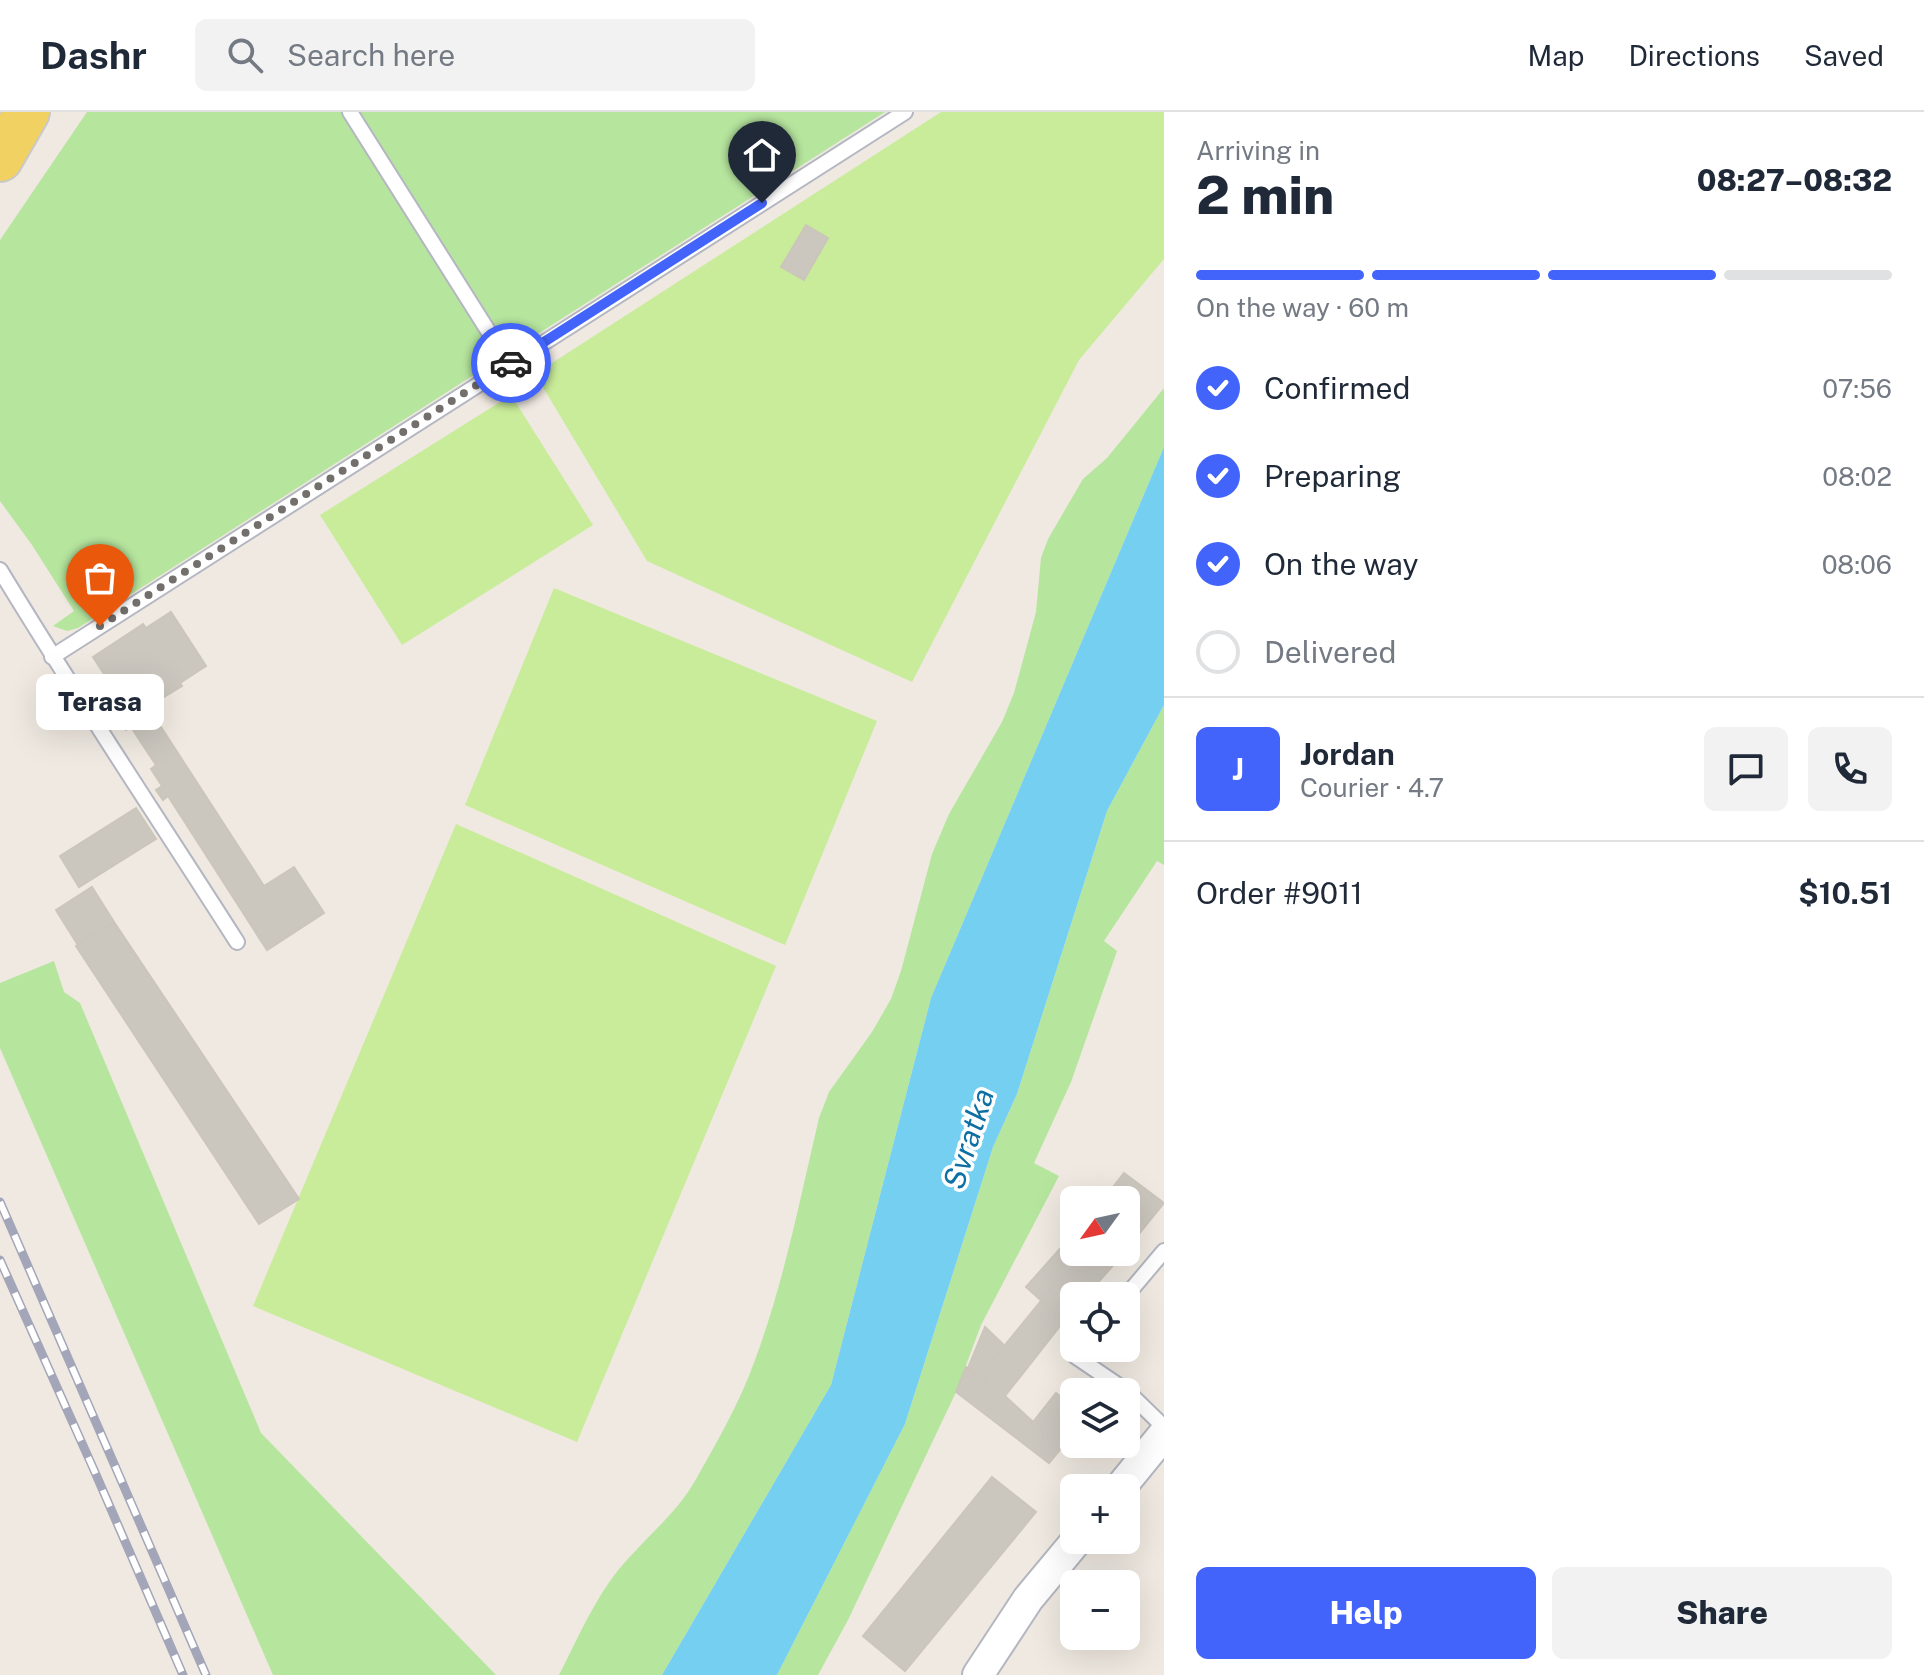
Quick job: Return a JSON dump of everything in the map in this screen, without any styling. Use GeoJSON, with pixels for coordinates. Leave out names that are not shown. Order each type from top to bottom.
{"type":"FeatureCollection","features":[{"type":"Feature","properties":{"kind":"main road"},"geometry":{"type":"LineString","coordinates":[[0,159],[27,112]]}},
{"type":"Feature","properties":{"kind":"street"},"geometry":{"type":"LineString","coordinates":[[1131,1474],[1164,1434]]}},
{"type":"Feature","properties":{"kind":"street"},"geometry":{"type":"LineString","coordinates":[[978,1675],[1028,1599],[1065,1554]]}},
{"type":"Feature","properties":{"kind":"lane"},"geometry":{"type":"LineString","coordinates":[[350,112],[509,364]]}},
{"type":"Feature","properties":{"kind":"lane"},"geometry":{"type":"LineString","coordinates":[[52,657],[905,112]]}},
{"type":"Feature","properties":{"kind":"lane"},"geometry":{"type":"LineString","coordinates":[[0,570],[52,657],[237,942]]}},
{"type":"Feature","properties":{"kind":"lane"},"geometry":{"type":"LineString","coordinates":[[1138,1282],[1164,1251]]}},
{"type":"Feature","properties":{"kind":"lane"},"geometry":{"type":"LineString","coordinates":[[1084,1362],[1128,1392],[1164,1427]]}},
{"type":"Feature","properties":{"kind":"green space"},"geometry":{"type":"Polygon","coordinates":[[[87,112],[885,112],[78,628],[67,631],[53,626],[74,611],[0,501],[0,240],[87,112]]]}},
{"type":"Feature","properties":{"kind":"green space"},"geometry":{"type":"Polygon","coordinates":[[[941,112],[1164,112],[1164,259],[1079,360],[912,682],[647,561],[535,374],[941,112]]]}},
{"type":"Feature","properties":{"kind":"green space"},"geometry":{"type":"Polygon","coordinates":[[[1164,388],[1164,447],[931,998],[831,1385],[662,1675],[559,1675],[602,1594],[619,1569],[687,1493],[735,1406],[749,1376],[775,1301],[819,1118],[829,1092],[872,1032],[891,999],[932,854],[949,814],[1002,722],[1014,693],[1036,612],[1041,558],[1048,539],[1083,479],[1107,458],[1164,388]]]}},
{"type":"Feature","properties":{"kind":"green space"},"geometry":{"type":"Polygon","coordinates":[[[511,395],[593,525],[402,645],[320,515],[511,395]]]}},
{"type":"Feature","properties":{"kind":"green space"},"geometry":{"type":"Polygon","coordinates":[[[554,588],[877,721],[785,945],[465,805],[554,588]]]}},
{"type":"Feature","properties":{"kind":"green space"},"geometry":{"type":"Polygon","coordinates":[[[1164,705],[1164,865],[1157,861],[1104,941],[1117,951],[1071,1082],[1034,1163],[1059,1176],[981,1325],[956,1392],[848,1620],[818,1675],[777,1675],[905,1424],[993,1147],[1017,1094],[1107,811],[1164,705]]]}},
{"type":"Feature","properties":{"kind":"green space"},"geometry":{"type":"Polygon","coordinates":[[[456,824],[776,966],[577,1442],[253,1306],[456,824]]]}},
{"type":"Feature","properties":{"kind":"green space"},"geometry":{"type":"Polygon","coordinates":[[[54,961],[64,992],[80,1003],[261,1433],[496,1675],[273,1675],[0,1048],[0,983],[54,961]]]}},
{"type":"Feature","properties":{"kind":"water","name":"Svratka"},"geometry":{"type":"Polygon","coordinates":[[[1164,447],[1164,705],[1107,811],[1017,1094],[993,1147],[905,1424],[777,1675],[662,1675],[831,1385],[931,998],[1164,447]]]}},
{"type":"Feature","properties":{"kind":"building"},"geometry":{"type":"Polygon","coordinates":[[[806,225],[828,238],[804,280],[781,267],[806,225]]]}},
{"type":"Feature","properties":{"kind":"building"},"geometry":{"type":"Polygon","coordinates":[[[171,612],[206,666],[180,683],[182,686],[148,707],[264,886],[294,867],[324,913],[267,950],[168,796],[163,800],[156,790],[162,786],[151,769],[156,765],[131,727],[126,730],[118,725],[119,714],[127,709],[93,657],[143,624],[146,628],[171,612]]]}},
{"type":"Feature","properties":{"kind":"building"},"geometry":{"type":"Polygon","coordinates":[[[136,808],[156,839],[79,887],[60,856],[136,808]]]}},
{"type":"Feature","properties":{"kind":"building"},"geometry":{"type":"Polygon","coordinates":[[[92,887],[114,922],[78,945],[56,910],[92,887]]]}},
{"type":"Feature","properties":{"kind":"building"},"geometry":{"type":"Polygon","coordinates":[[[114,922],[299,1199],[259,1224],[76,946],[114,922]]]}},
{"type":"Feature","properties":{"kind":"building"},"geometry":{"type":"Polygon","coordinates":[[[1124,1173],[1164,1203],[1140,1233],[1140,1186],[1114,1186],[1124,1173]]]}},
{"type":"Feature","properties":{"kind":"building"},"geometry":{"type":"Polygon","coordinates":[[[1060,1249],[1060,1266],[1113,1266],[1098,1282],[1060,1282],[1060,1317],[1026,1287],[1060,1249]]]}},
{"type":"Feature","properties":{"kind":"building"},"geometry":{"type":"Polygon","coordinates":[[[1041,1301],[1060,1318],[1060,1326],[1005,1396],[1033,1422],[1056,1393],[1060,1396],[1060,1450],[1049,1463],[956,1392],[966,1367],[984,1380],[997,1365],[992,1361],[1041,1301]]]}},
{"type":"Feature","properties":{"kind":"building"},"geometry":{"type":"Polygon","coordinates":[[[985,1327],[1005,1346],[992,1361],[997,1365],[984,1380],[968,1368],[985,1327]]]}},
{"type":"Feature","properties":{"kind":"building"},"geometry":{"type":"Polygon","coordinates":[[[992,1477],[1036,1512],[905,1671],[863,1636],[992,1477]]]}},
{"type":"Feature","properties":{"kind":"railway"},"geometry":{"type":"LineString","coordinates":[[0,1202],[206,1675]]}},
{"type":"Feature","properties":{"kind":"railway"},"geometry":{"type":"LineString","coordinates":[[0,1260],[183,1675]]}},
{"type":"Feature","properties":{"kind":"way so far"},"geometry":{"type":"LineString","coordinates":[[100,626],[511,363]]}},
{"type":"Feature","properties":{"kind":"place","name":"Terasa"},"geometry":{"type":"Point","coordinates":[100,626]}},
{"type":"Feature","properties":{"kind":"route"},"geometry":{"type":"LineString","coordinates":[[511,363],[762,203]]}}]}
